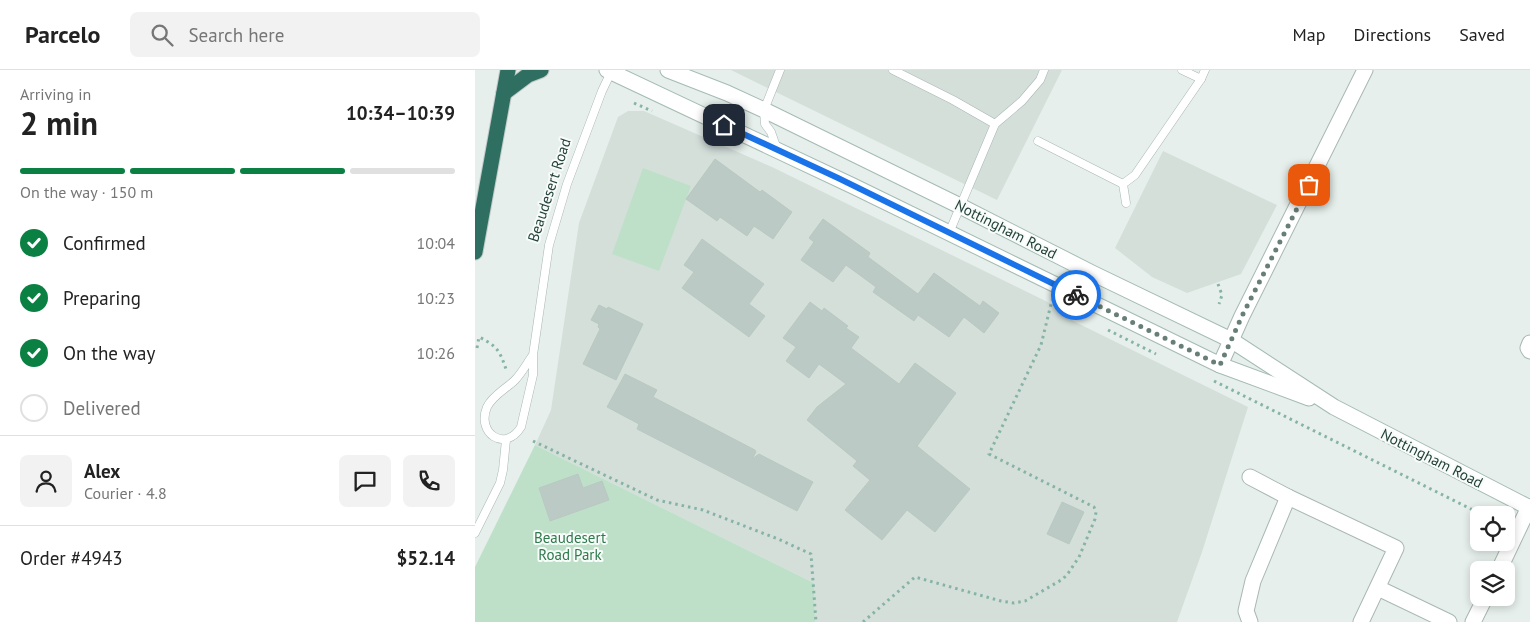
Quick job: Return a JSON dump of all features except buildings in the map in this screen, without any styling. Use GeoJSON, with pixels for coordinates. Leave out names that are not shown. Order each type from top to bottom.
{"type":"FeatureCollection","features":[{"type":"Feature","properties":{"kind":"highway"},"geometry":{"type":"LineString","coordinates":[[475,252],[508,70]]}},
{"type":"Feature","properties":{"kind":"highway"},"geometry":{"type":"LineString","coordinates":[[504,93],[528,74],[541,70]]}},
{"type":"Feature","properties":{"kind":"street","name":"Nottingham Road"},"geometry":{"type":"LineString","coordinates":[[668,70],[764,110],[1231,340],[1334,407],[1529,508]]}},
{"type":"Feature","properties":{"kind":"street"},"geometry":{"type":"LineString","coordinates":[[1220,365],[1365,70]]}},
{"type":"Feature","properties":{"kind":"street","name":"Nottingham Road"},"geometry":{"type":"LineString","coordinates":[[610,71],[777,149],[1220,365],[1334,407]]}},
{"type":"Feature","properties":{"kind":"street"},"geometry":{"type":"LineString","coordinates":[[1530,343],[1530,351]]}},
{"type":"Feature","properties":{"kind":"street"},"geometry":{"type":"LineString","coordinates":[[1250,477],[1396,548],[1361,622]]}},
{"type":"Feature","properties":{"kind":"street"},"geometry":{"type":"LineString","coordinates":[[1250,622],[1246,611],[1253,582],[1288,497]]}},
{"type":"Feature","properties":{"kind":"street"},"geometry":{"type":"LineString","coordinates":[[1503,561],[1529,508]]}},
{"type":"Feature","properties":{"kind":"street"},"geometry":{"type":"LineString","coordinates":[[1378,588],[1449,622]]}},
{"type":"Feature","properties":{"kind":"street"},"geometry":{"type":"LineString","coordinates":[[1473,622],[1481,606]]}},
{"type":"Feature","properties":{"kind":"lane"},"geometry":{"type":"LineString","coordinates":[[777,149],[771,132],[765,124],[764,110],[779,70]]}},
{"type":"Feature","properties":{"kind":"lane"},"geometry":{"type":"LineString","coordinates":[[893,70],[953,100],[995,124]]}},
{"type":"Feature","properties":{"kind":"lane"},"geometry":{"type":"LineString","coordinates":[[949,233],[995,124],[1022,101],[1040,80],[1044,70]]}},
{"type":"Feature","properties":{"kind":"lane"},"geometry":{"type":"LineString","coordinates":[[1182,70],[1201,79]]}},
{"type":"Feature","properties":{"kind":"lane"},"geometry":{"type":"LineString","coordinates":[[1123,184],[1135,175],[1201,79],[1205,70]]}},
{"type":"Feature","properties":{"kind":"lane","name":"Beaudesert Road"},"geometry":{"type":"LineString","coordinates":[[533,355],[517,378],[498,393],[487,407],[485,424],[488,432],[499,439],[506,440],[517,434],[521,428],[533,375],[533,355],[549,245],[557,215],[610,71]]}},
{"type":"Feature","properties":{"kind":"lane"},"geometry":{"type":"LineString","coordinates":[[1038,141],[1123,184]]}},
{"type":"Feature","properties":{"kind":"lane"},"geometry":{"type":"LineString","coordinates":[[1123,184],[1126,203]]}},
{"type":"Feature","properties":{"kind":"lane"},"geometry":{"type":"LineString","coordinates":[[475,532],[500,483],[506,440]]}},
{"type":"Feature","properties":{"kind":"path"},"geometry":{"type":"LineString","coordinates":[[1218,284],[1222,295],[1219,304]]}},
{"type":"Feature","properties":{"kind":"path"},"geometry":{"type":"LineString","coordinates":[[863,622],[915,577],[984,597],[1014,603],[1025,601],[1063,579],[1079,557],[1095,519],[1096,512],[1094,507],[989,454],[1041,345],[1051,300]]}},
{"type":"Feature","properties":{"kind":"path"},"geometry":{"type":"LineString","coordinates":[[477,348],[479,337],[493,344],[500,351],[507,373]]}},
{"type":"Feature","properties":{"kind":"path"},"geometry":{"type":"LineString","coordinates":[[533,441],[657,500],[703,510],[811,554],[815,622]]}},
{"type":"Feature","properties":{"kind":"shaded area"},"geometry":{"type":"Polygon","coordinates":[[[731,70],[1062,70],[997,200],[731,70]]]}},
{"type":"Feature","properties":{"kind":"shaded area"},"geometry":{"type":"Polygon","coordinates":[[[628,111],[644,111],[772,167],[1064,310],[1061,315],[1248,407],[1202,552],[1177,622],[815,622],[814,583],[535,445],[551,410],[579,223],[618,117],[628,111]]]}},
{"type":"Feature","properties":{"kind":"shaded area"},"geometry":{"type":"Polygon","coordinates":[[[1163,151],[1277,205],[1241,274],[1187,293],[1152,277],[1115,248],[1163,151]]]}},
{"type":"Feature","properties":{"kind":"green space"},"geometry":{"type":"Polygon","coordinates":[[[643,168],[691,186],[659,271],[612,254],[643,168]]]}},
{"type":"Feature","properties":{"kind":"green space","name":"Beaudesert Road Park"},"geometry":{"type":"Polygon","coordinates":[[[535,445],[814,583],[815,622],[475,622],[475,567],[535,445]]]}},
{"type":"Feature","properties":{"kind":"way so far"},"geometry":{"type":"LineString","coordinates":[[1076,295],[1220,365],[1242,316],[1309,185]]}},
{"type":"Feature","properties":{"kind":"route"},"geometry":{"type":"LineString","coordinates":[[724,125],[838,178],[1076,295]]}}]}
